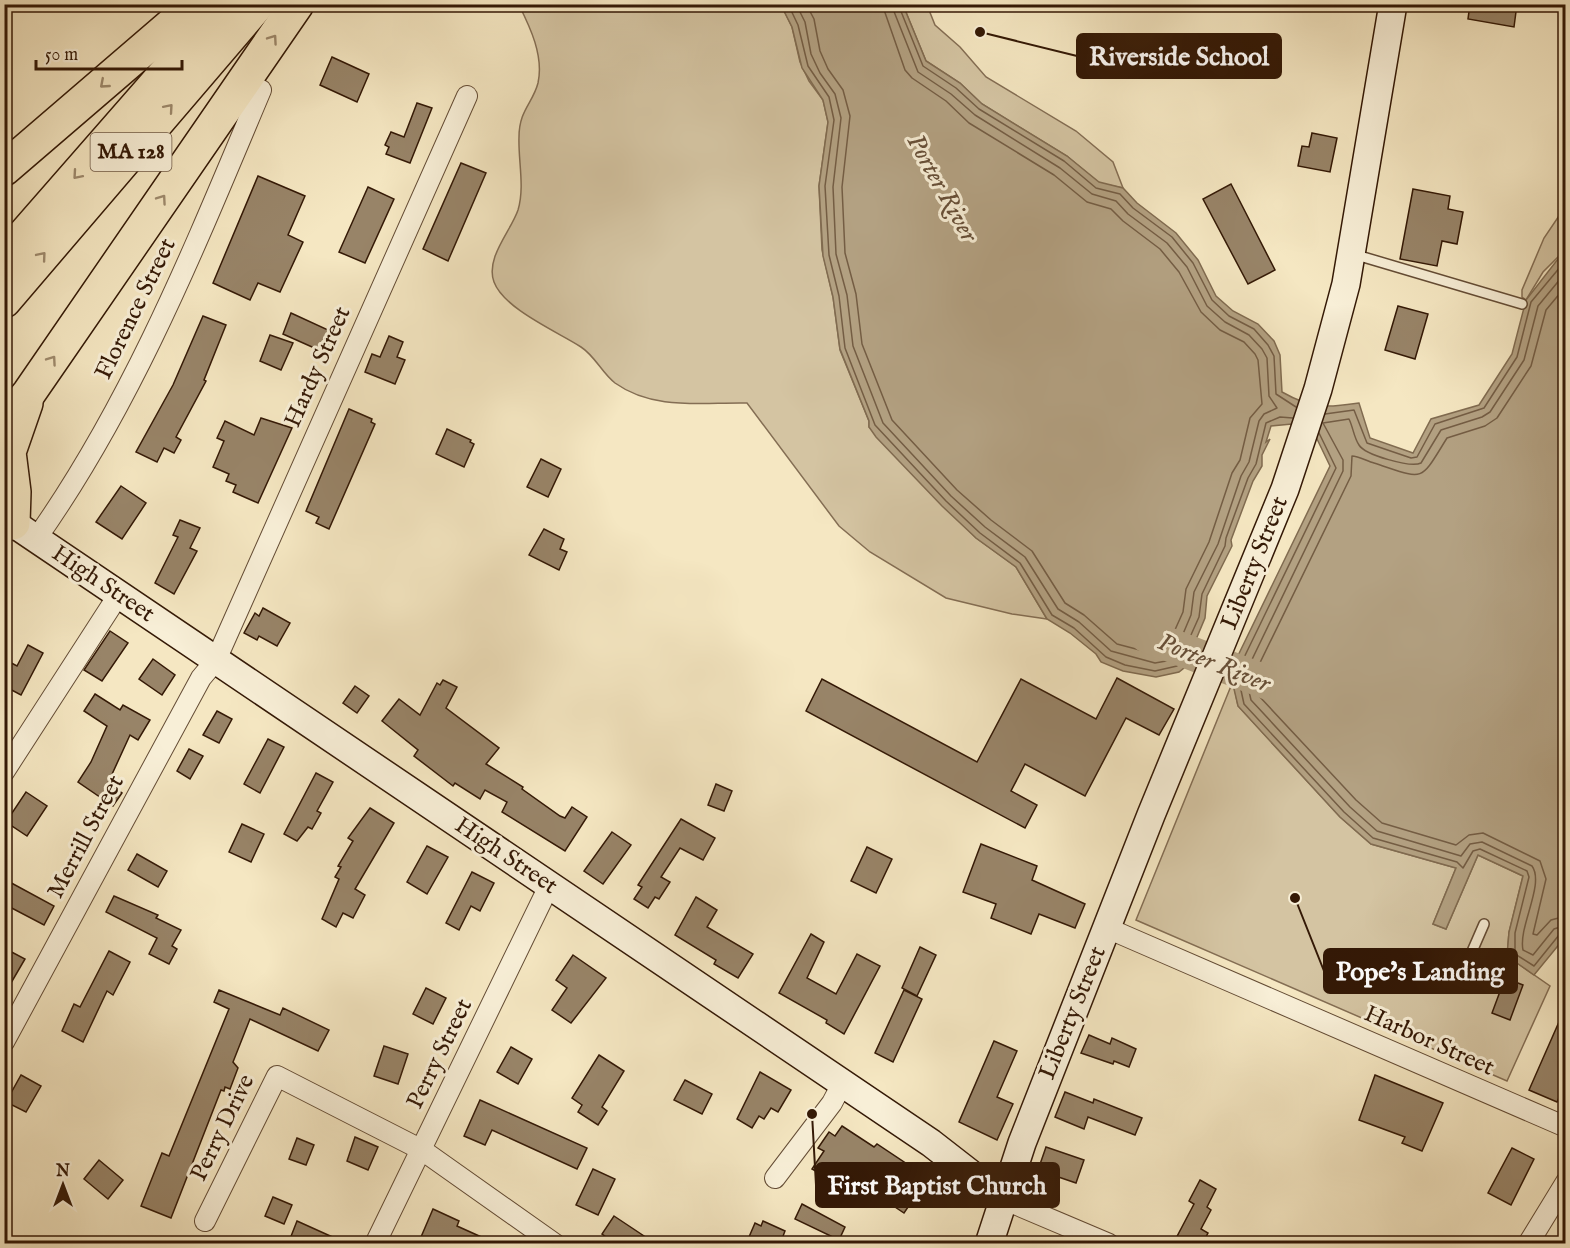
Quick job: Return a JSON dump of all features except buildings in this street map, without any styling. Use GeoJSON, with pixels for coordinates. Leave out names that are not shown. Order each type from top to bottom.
{"type":"FeatureCollection","features":[{"type":"Feature","properties":{"kind":"highway"},"geometry":{"type":"LineString","coordinates":[[4,169],[196,4]]}},
{"type":"Feature","properties":{"kind":"highway","name":"MA 128"},"geometry":{"type":"LineString","coordinates":[[4,258],[226,4]]}},
{"type":"Feature","properties":{"kind":"highway","name":"MA 128"},"geometry":{"type":"LineString","coordinates":[[4,300],[258,4]]}},
{"type":"Feature","properties":{"kind":"highway"},"geometry":{"type":"LineString","coordinates":[[4,424],[29,393],[297,4]]}},
{"type":"Feature","properties":{"kind":"highway"},"geometry":{"type":"LineString","coordinates":[[14,526],[14,492],[9,452],[29,393]]}},
{"type":"Feature","properties":{"kind":"street","name":"Liberty Street"},"geometry":{"type":"LineString","coordinates":[[989,1244],[1022,1143],[1285,489],[1318,389],[1346,284],[1393,4]]}},
{"type":"Feature","properties":{"kind":"street","name":"Florence Street"},"geometry":{"type":"LineString","coordinates":[[14,526],[58,508],[108,422],[167,311],[261,90]]}},
{"type":"Feature","properties":{"kind":"street","name":"Hardy Street"},"geometry":{"type":"LineString","coordinates":[[216,660],[467,96]]}},
{"type":"Feature","properties":{"kind":"street","name":"High Street"},"geometry":{"type":"LineString","coordinates":[[14,526],[119,594],[931,1143],[1003,1200]]}},
{"type":"Feature","properties":{"kind":"street"},"geometry":{"type":"LineString","coordinates":[[4,772],[119,594]]}},
{"type":"Feature","properties":{"kind":"street","name":"Merrill Street"},"geometry":{"type":"LineString","coordinates":[[4,1042],[201,678],[216,660]]}},
{"type":"Feature","properties":{"kind":"street","name":"Perry Street"},"geometry":{"type":"LineString","coordinates":[[375,1244],[549,886]]}},
{"type":"Feature","properties":{"kind":"street","name":"Harbor Street"},"geometry":{"type":"LineString","coordinates":[[1107,928],[1566,1126]]}},
{"type":"Feature","properties":{"kind":"street","name":"Perry Drive"},"geometry":{"type":"LineString","coordinates":[[205,1221],[277,1076],[422,1150]]}},
{"type":"Feature","properties":{"kind":"street"},"geometry":{"type":"LineString","coordinates":[[776,1178],[832,1103],[842,1084]]}},
{"type":"Feature","properties":{"kind":"street"},"geometry":{"type":"LineString","coordinates":[[422,1150],[555,1244]]}},
{"type":"Feature","properties":{"kind":"street"},"geometry":{"type":"LineString","coordinates":[[1528,1244],[1566,1182]]}},
{"type":"Feature","properties":{"kind":"street"},"geometry":{"type":"LineString","coordinates":[[1003,1200],[1109,1244]]}},
{"type":"Feature","properties":{"kind":"lane"},"geometry":{"type":"LineString","coordinates":[[1351,254],[1522,304]]}},
{"type":"Feature","properties":{"kind":"lane"},"geometry":{"type":"LineString","coordinates":[[1467,963],[1484,924]]}},
{"type":"Feature","properties":{"kind":"shaded area"},"geometry":{"type":"Polygon","coordinates":[[[519,5],[781,5],[792,27],[800,62],[809,81],[823,100],[828,122],[819,186],[822,250],[833,297],[840,350],[869,421],[869,427],[976,538],[1016,567],[1047,619],[1012,614],[946,598],[870,552],[839,526],[747,403],[679,403],[646,398],[630,392],[610,379],[586,351],[533,319],[500,292],[494,282],[493,264],[518,210],[521,192],[519,146],[521,120],[536,90],[539,73],[538,52],[519,5]]]}},
{"type":"Feature","properties":{"kind":"shaded area"},"geometry":{"type":"Polygon","coordinates":[[[903,5],[927,5],[935,25],[960,47],[986,77],[1076,131],[1113,162],[1123,188],[1099,183],[1067,156],[982,104],[960,83],[926,61],[903,5]]]}},
{"type":"Feature","properties":{"kind":"shaded area"},"geometry":{"type":"Polygon","coordinates":[[[1565,207],[1565,250],[1543,272],[1526,300],[1522,297],[1522,290],[1544,238],[1565,207]]]}},
{"type":"Feature","properties":{"kind":"shaded area"},"geometry":{"type":"Polygon","coordinates":[[[1233,681],[1238,706],[1340,817],[1371,844],[1456,868],[1433,924],[1446,929],[1478,855],[1523,876],[1509,932],[1507,956],[1550,986],[1507,1081],[1136,920],[1233,681]]]}},
{"type":"Feature","properties":{"kind":"water"},"geometry":{"type":"Polygon","coordinates":[[[781,5],[903,5],[926,61],[960,83],[982,104],[1067,156],[1099,182],[1123,188],[1137,203],[1176,233],[1198,260],[1216,296],[1233,311],[1258,324],[1274,341],[1280,355],[1282,392],[1302,402],[1319,406],[1359,403],[1370,438],[1413,453],[1431,419],[1479,405],[1512,354],[1526,300],[1565,250],[1566,936],[1534,975],[1507,956],[1509,932],[1523,876],[1478,855],[1446,929],[1433,924],[1456,868],[1371,844],[1340,817],[1238,706],[1230,672],[1330,466],[1317,439],[1292,424],[1271,426],[1266,442],[1270,439],[1262,455],[1262,466],[1253,481],[1231,540],[1232,546],[1207,596],[1205,618],[1184,668],[1179,672],[1156,677],[1123,671],[1101,662],[1096,654],[1070,633],[1047,619],[1016,567],[976,538],[876,437],[869,427],[869,421],[840,349],[833,297],[823,256],[819,186],[828,122],[823,100],[802,68],[792,27],[781,5]]]}},
{"type":"Feature","properties":{"kind":"waterway","name":"Porter River"},"geometry":{"type":"LineString","coordinates":[[1147,636],[1276,686]]}},
{"type":"Feature","properties":{"kind":"place","name":"Riverside School"},"geometry":{"type":"Point","coordinates":[980,32]}},
{"type":"Feature","properties":{"kind":"place","name":"Pope's Landing"},"geometry":{"type":"Point","coordinates":[1295,898]}},
{"type":"Feature","properties":{"kind":"place","name":"First Baptist Church"},"geometry":{"type":"Point","coordinates":[812,1114]}}]}
